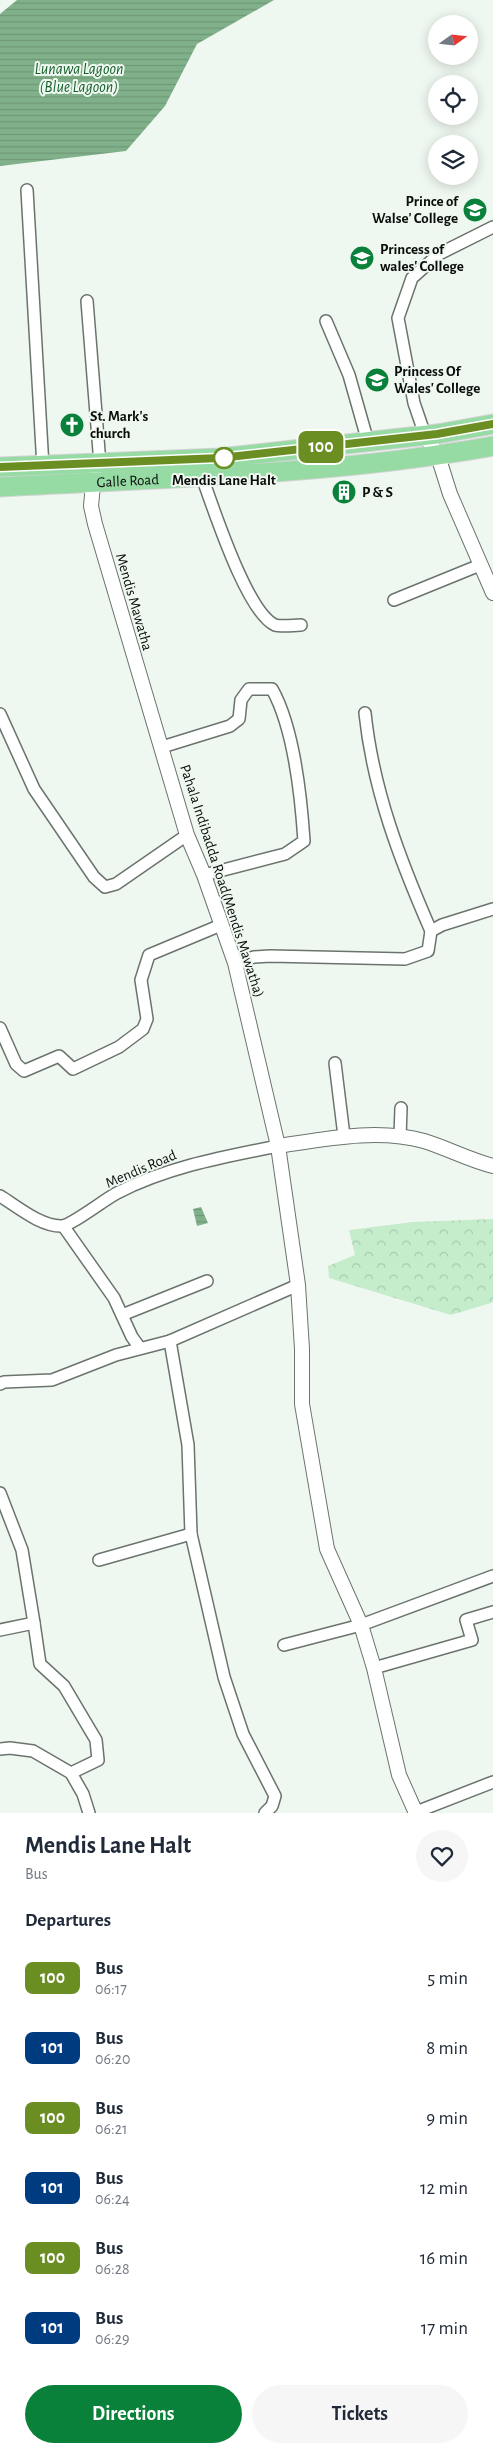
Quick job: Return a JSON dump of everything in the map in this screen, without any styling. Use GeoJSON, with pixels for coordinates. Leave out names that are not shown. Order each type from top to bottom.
{"type":"FeatureCollection","features":[{"type":"Feature","properties":{"kind":"highway","name":"Galle Road"},"geometry":{"type":"LineString","coordinates":[[0,486],[96,470],[368,442],[493,424]]}},
{"type":"Feature","properties":{"kind":"highway","name":"Galle Road"},"geometry":{"type":"LineString","coordinates":[[0,467],[43,466],[202,477],[438,456],[493,446]]}},
{"type":"Feature","properties":{"kind":"street"},"geometry":{"type":"LineString","coordinates":[[28,190],[43,466]]}},
{"type":"Feature","properties":{"kind":"street"},"geometry":{"type":"LineString","coordinates":[[493,227],[439,254],[412,278],[398,318],[414,402],[425,435],[438,456],[450,494],[493,593]]}},
{"type":"Feature","properties":{"kind":"street"},"geometry":{"type":"LineString","coordinates":[[87,301],[96,470]]}},
{"type":"Feature","properties":{"kind":"street"},"geometry":{"type":"LineString","coordinates":[[326,320],[349,374],[368,442]]}},
{"type":"Feature","properties":{"kind":"street","name":"Mendis Mawatha"},"geometry":{"type":"LineString","coordinates":[[96,470],[91,506],[95,524],[162,747]]}},
{"type":"Feature","properties":{"kind":"street"},"geometry":{"type":"LineString","coordinates":[[202,477],[222,534],[251,597],[266,619],[276,625],[301,625]]}},
{"type":"Feature","properties":{"kind":"street"},"geometry":{"type":"LineString","coordinates":[[394,600],[480,565]]}},
{"type":"Feature","properties":{"kind":"street"},"geometry":{"type":"LineString","coordinates":[[162,747],[230,726],[239,719],[241,700],[249,689],[272,689],[282,706],[299,789],[304,841],[285,854],[204,875]]}},
{"type":"Feature","properties":{"kind":"street"},"geometry":{"type":"LineString","coordinates":[[235,963],[254,957],[270,956],[405,959],[428,951],[431,931],[404,870],[383,808],[369,750],[365,713]]}},
{"type":"Feature","properties":{"kind":"street"},"geometry":{"type":"LineString","coordinates":[[0,714],[34,789],[94,876],[105,887],[116,884],[187,835]]}},
{"type":"Feature","properties":{"kind":"street","name":"Pahala Indibadda Road(Mendis Mawatha)"},"geometry":{"type":"LineString","coordinates":[[162,747],[187,835],[204,875],[235,963],[278,1146],[298,1285],[302,1349],[302,1404],[309,1454],[327,1549],[361,1626],[374,1668],[399,1775],[416,1812]]}},
{"type":"Feature","properties":{"kind":"street"},"geometry":{"type":"LineString","coordinates":[[431,931],[442,924],[493,909]]}},
{"type":"Feature","properties":{"kind":"street"},"geometry":{"type":"LineString","coordinates":[[0,1028],[16,1064],[24,1071],[59,1056],[73,1069],[119,1047],[143,1028],[147,1019],[141,980],[149,954],[221,925]]}},
{"type":"Feature","properties":{"kind":"street"},"geometry":{"type":"LineString","coordinates":[[335,1063],[344,1136]]}},
{"type":"Feature","properties":{"kind":"street"},"geometry":{"type":"LineString","coordinates":[[400,1136],[401,1108]]}},
{"type":"Feature","properties":{"kind":"street"},"geometry":{"type":"LineString","coordinates":[[278,1146],[344,1136],[400,1136],[424,1141],[493,1166]]}},
{"type":"Feature","properties":{"kind":"street","name":"Mendis Road"},"geometry":{"type":"LineString","coordinates":[[64,1227],[116,1193],[150,1179],[188,1165],[278,1146]]}},
{"type":"Feature","properties":{"kind":"street"},"geometry":{"type":"LineString","coordinates":[[0,1196],[50,1226],[64,1227],[114,1298],[132,1337],[140,1348]]}},
{"type":"Feature","properties":{"kind":"street"},"geometry":{"type":"LineString","coordinates":[[122,1315],[207,1281]]}},
{"type":"Feature","properties":{"kind":"street"},"geometry":{"type":"LineString","coordinates":[[0,1384],[4,1382],[52,1380],[140,1348],[170,1341],[298,1285]]}},
{"type":"Feature","properties":{"kind":"street"},"geometry":{"type":"LineString","coordinates":[[170,1341],[188,1445],[190,1534],[230,1696],[243,1734],[275,1796],[272,1806],[265,1813]]}},
{"type":"Feature","properties":{"kind":"street"},"geometry":{"type":"LineString","coordinates":[[0,1495],[22,1550],[40,1664],[64,1686],[96,1740],[98,1760],[71,1773]]}},
{"type":"Feature","properties":{"kind":"street"},"geometry":{"type":"LineString","coordinates":[[99,1560],[190,1534]]}},
{"type":"Feature","properties":{"kind":"street"},"geometry":{"type":"LineString","coordinates":[[284,1645],[361,1626],[493,1576]]}},
{"type":"Feature","properties":{"kind":"street"},"geometry":{"type":"LineString","coordinates":[[374,1668],[472,1640],[466,1620],[493,1612]]}},
{"type":"Feature","properties":{"kind":"street"},"geometry":{"type":"LineString","coordinates":[[0,1630],[34,1623]]}},
{"type":"Feature","properties":{"kind":"street"},"geometry":{"type":"LineString","coordinates":[[0,1749],[10,1748],[33,1752],[71,1773],[83,1794],[89,1813]]}},
{"type":"Feature","properties":{"kind":"street"},"geometry":{"type":"LineString","coordinates":[[416,1812],[493,1782]]}},
{"type":"Feature","properties":{"kind":"green space"},"geometry":{"type":"Polygon","coordinates":[[[493,1219],[493,1302],[491,1303],[451,1315],[329,1278],[328,1266],[355,1255],[349,1230],[413,1222],[493,1219]]]}},
{"type":"Feature","properties":{"kind":"water","name":"Lunawa Lagoon (Blue Lagoon)"},"geometry":{"type":"Polygon","coordinates":[[[17,0],[274,0],[197,44],[165,106],[126,151],[0,166],[0,14],[17,0]]]}},
{"type":"Feature","properties":{"kind":"water"},"geometry":{"type":"Polygon","coordinates":[[[201,1207],[208,1223],[197,1226],[193,1209],[201,1207]]]}},
{"type":"Feature","properties":{"kind":"bus line","name":"100"},"geometry":{"type":"LineString","coordinates":[[0,467],[26,468],[220,458],[437,434],[493,424]]}},
{"type":"Feature","properties":{"kind":"place","name":"Prince of Walse' College"},"geometry":{"type":"Point","coordinates":[475,210]}},
{"type":"Feature","properties":{"kind":"place","name":"Princess of wales' College"},"geometry":{"type":"Point","coordinates":[362,258]}},
{"type":"Feature","properties":{"kind":"place","name":"Princess Of Wales' College"},"geometry":{"type":"Point","coordinates":[377,380]}},
{"type":"Feature","properties":{"kind":"place","name":"St. Mark's church"},"geometry":{"type":"Point","coordinates":[72,425]}},
{"type":"Feature","properties":{"kind":"place","name":"Mendis Lane Halt"},"geometry":{"type":"Point","coordinates":[224,458]}},
{"type":"Feature","properties":{"kind":"place","name":"P & S"},"geometry":{"type":"Point","coordinates":[344,492]}}]}
